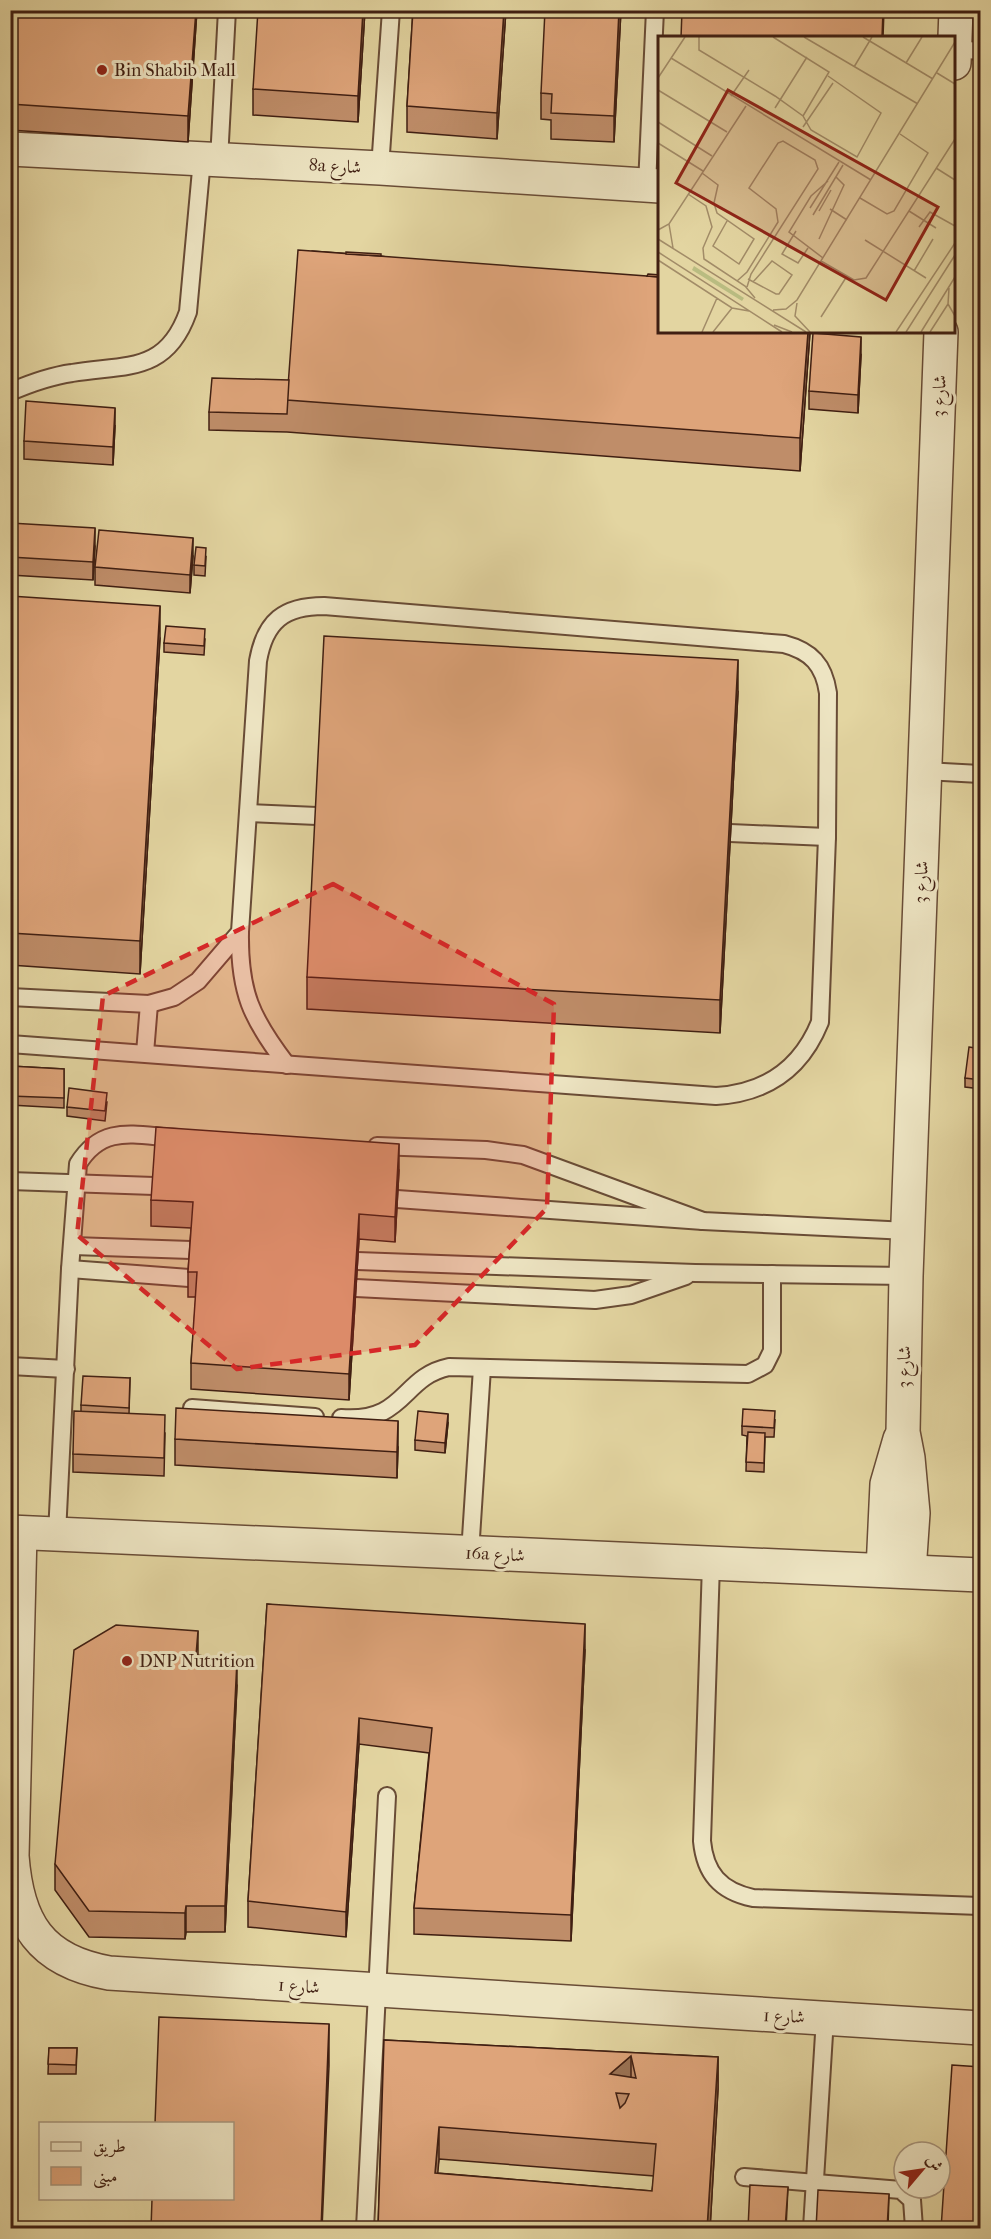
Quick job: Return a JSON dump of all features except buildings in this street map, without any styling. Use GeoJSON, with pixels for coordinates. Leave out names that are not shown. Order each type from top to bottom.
{"type":"FeatureCollection","features":[{"type":"Feature","properties":{"kind":"street"},"geometry":{"type":"LineString","coordinates":[[956,10],[963,54]]}},
{"type":"Feature","properties":{"kind":"street","name":"8a شارع"},"geometry":{"type":"LineString","coordinates":[[10,149],[653,185]]}},
{"type":"Feature","properties":{"kind":"street","name":"شارع 3"},"geometry":{"type":"LineString","coordinates":[[896,1571],[887,1484],[903,1432],[906,1276],[941,333]]}},
{"type":"Feature","properties":{"kind":"street","name":"16a شارع"},"geometry":{"type":"LineString","coordinates":[[15,1533],[981,1575]]}},
{"type":"Feature","properties":{"kind":"street","name":"شارع 1"},"geometry":{"type":"LineString","coordinates":[[15,1533],[12,1856],[19,1905],[29,1927],[45,1945],[64,1959],[86,1969],[109,1973],[981,2028]]}},
{"type":"Feature","properties":{"kind":"lane"},"geometry":{"type":"LineString","coordinates":[[10,392],[40,379],[140,365],[157,357],[172,345],[182,330],[188,312],[210,160],[227,10]]}},
{"type":"Feature","properties":{"kind":"lane"},"geometry":{"type":"LineString","coordinates":[[380,168],[391,10]]}},
{"type":"Feature","properties":{"kind":"lane"},"geometry":{"type":"LineString","coordinates":[[653,185],[655,10]]}},
{"type":"Feature","properties":{"kind":"lane"},"geometry":{"type":"LineString","coordinates":[[10,1044],[145,1053],[287,1065],[716,1096],[756,1090],[789,1070],[808,1048],[820,1022],[827,837],[826,679],[816,660],[798,648],[784,644],[324,606],[304,606],[286,612],[271,625],[262,642],[248,813],[240,932],[240,968],[248,1002],[263,1035],[287,1065]]}},
{"type":"Feature","properties":{"kind":"lane"},"geometry":{"type":"LineString","coordinates":[[925,771],[981,774]]}},
{"type":"Feature","properties":{"kind":"lane"},"geometry":{"type":"LineString","coordinates":[[248,813],[317,816]]}},
{"type":"Feature","properties":{"kind":"lane"},"geometry":{"type":"LineString","coordinates":[[730,833],[827,837]]}},
{"type":"Feature","properties":{"kind":"lane"},"geometry":{"type":"LineString","coordinates":[[10,997],[149,1004],[174,997],[198,981],[240,932]]}},
{"type":"Feature","properties":{"kind":"lane"},"geometry":{"type":"LineString","coordinates":[[145,1053],[149,1004]]}},
{"type":"Feature","properties":{"kind":"lane"},"geometry":{"type":"LineString","coordinates":[[57,1534],[70,1269],[78,1164],[87,1150],[107,1136],[189,1138]]}},
{"type":"Feature","properties":{"kind":"lane"},"geometry":{"type":"LineString","coordinates":[[355,1145],[486,1150],[523,1155],[703,1221]]}},
{"type":"Feature","properties":{"kind":"lane"},"geometry":{"type":"LineString","coordinates":[[10,1181],[154,1186]]}},
{"type":"Feature","properties":{"kind":"lane"},"geometry":{"type":"LineString","coordinates":[[397,1199],[703,1221],[908,1231]]}},
{"type":"Feature","properties":{"kind":"lane"},"geometry":{"type":"LineString","coordinates":[[73,1246],[191,1250]]}},
{"type":"Feature","properties":{"kind":"lane"},"geometry":{"type":"LineString","coordinates":[[357,1261],[695,1273],[906,1276]]}},
{"type":"Feature","properties":{"kind":"lane"},"geometry":{"type":"LineString","coordinates":[[70,1269],[189,1278]]}},
{"type":"Feature","properties":{"kind":"lane"},"geometry":{"type":"LineString","coordinates":[[356,1288],[595,1300],[631,1295],[695,1273]]}},
{"type":"Feature","properties":{"kind":"lane"},"geometry":{"type":"LineString","coordinates":[[192,1408],[361,1420],[378,1415],[396,1405],[425,1376],[436,1370],[482,1368],[748,1374],[765,1365],[772,1351],[772,1274]]}},
{"type":"Feature","properties":{"kind":"lane"},"geometry":{"type":"LineString","coordinates":[[10,1366],[66,1369]]}},
{"type":"Feature","properties":{"kind":"lane"},"geometry":{"type":"LineString","coordinates":[[470,1553],[482,1368]]}},
{"type":"Feature","properties":{"kind":"lane"},"geometry":{"type":"LineString","coordinates":[[711,1564],[702,1840],[704,1858],[710,1873],[721,1886],[736,1895],[753,1898],[981,1906]]}},
{"type":"Feature","properties":{"kind":"lane"},"geometry":{"type":"LineString","coordinates":[[365,2229],[387,1796]]}},
{"type":"Feature","properties":{"kind":"lane"},"geometry":{"type":"LineString","coordinates":[[812,2229],[825,2018]]}},
{"type":"Feature","properties":{"kind":"lane"},"geometry":{"type":"LineString","coordinates":[[744,2177],[901,2190],[912,2200],[914,2229]]}},
{"type":"Feature","properties":{"kind":"highlighted area"},"geometry":{"type":"Polygon","coordinates":[[[333,884],[554,1004],[547,1208],[415,1345],[237,1369],[77,1235],[103,996],[333,884]]]}},
{"type":"Feature","properties":{"kind":"place","name":"Bin Shabib Mall"},"geometry":{"type":"Point","coordinates":[102,70]}},
{"type":"Feature","properties":{"kind":"place","name":"DNP Nutrition"},"geometry":{"type":"Point","coordinates":[127,1661]}}]}
